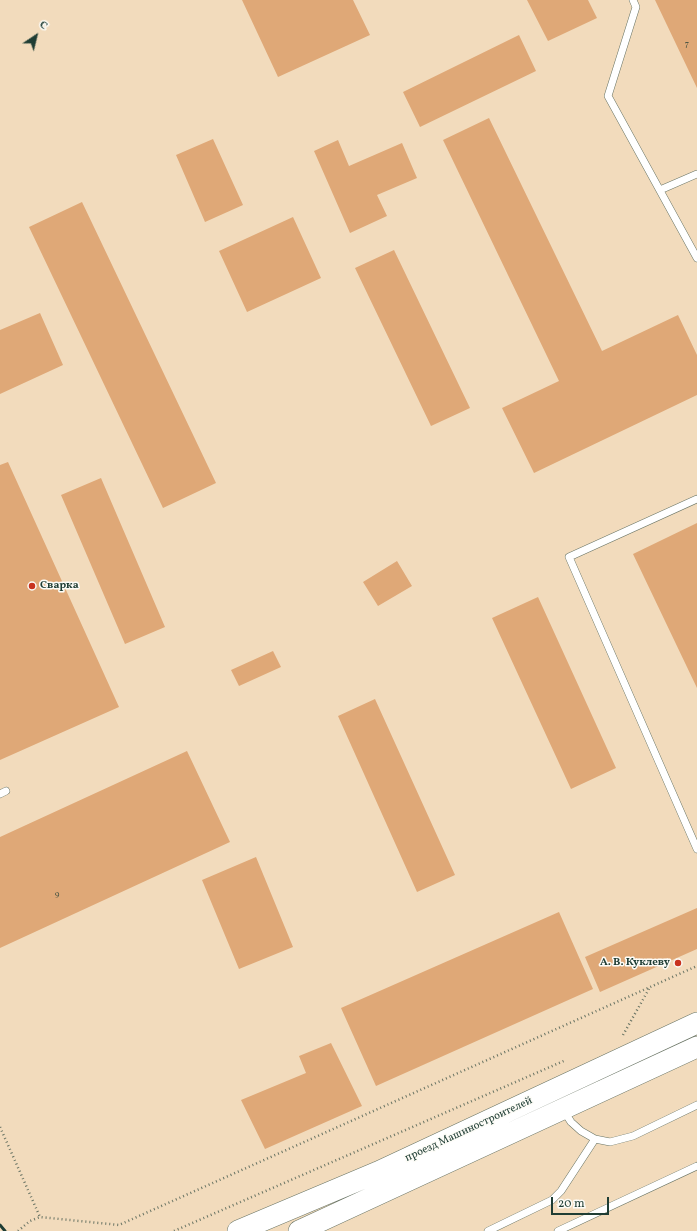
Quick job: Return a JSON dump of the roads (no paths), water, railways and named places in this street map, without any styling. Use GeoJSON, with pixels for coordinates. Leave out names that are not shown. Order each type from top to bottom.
{"type":"FeatureCollection","features":[{"type":"Feature","properties":{"kind":"main road","name":"проезд Машиностроителей"},"geometry":{"type":"LineString","coordinates":[[238,1231],[378,1172],[697,1023]]}},
{"type":"Feature","properties":{"kind":"main road","name":"проезд Машиностроителей"},"geometry":{"type":"LineString","coordinates":[[299,1231],[697,1047]]}},
{"type":"Feature","properties":{"kind":"main road"},"geometry":{"type":"LineString","coordinates":[[554,1090],[563,1109]]}},
{"type":"Feature","properties":{"kind":"lane"},"geometry":{"type":"LineString","coordinates":[[633,0],[636,6],[608,96],[697,258]]}},
{"type":"Feature","properties":{"kind":"lane"},"geometry":{"type":"LineString","coordinates":[[660,190],[697,174]]}},
{"type":"Feature","properties":{"kind":"lane"},"geometry":{"type":"LineString","coordinates":[[697,499],[569,557],[697,849]]}},
{"type":"Feature","properties":{"kind":"lane"},"geometry":{"type":"LineString","coordinates":[[563,1109],[571,1122],[581,1131],[595,1139],[610,1142],[633,1136],[697,1105]]}},
{"type":"Feature","properties":{"kind":"lane"},"geometry":{"type":"LineString","coordinates":[[488,1231],[552,1200],[561,1191],[595,1139]]}},
{"type":"Feature","properties":{"kind":"lane"},"geometry":{"type":"LineString","coordinates":[[558,1231],[697,1166]]}},
{"type":"Feature","properties":{"kind":"railway"},"geometry":{"type":"LineString","coordinates":[[0,1225],[5,1231]]}},
{"type":"Feature","properties":{"kind":"place","name":"Сварка"},"geometry":{"type":"Point","coordinates":[32,586]}},
{"type":"Feature","properties":{"kind":"place","name":"А. В. Куклеву"},"geometry":{"type":"Point","coordinates":[678,963]}}]}
